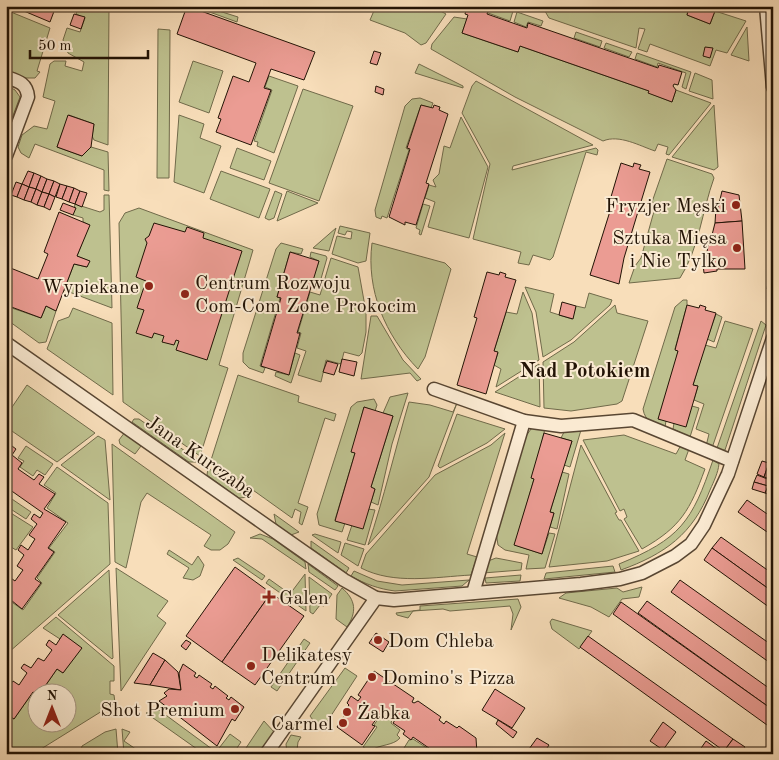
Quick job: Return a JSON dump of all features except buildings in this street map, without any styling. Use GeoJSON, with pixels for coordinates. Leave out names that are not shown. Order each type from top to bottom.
{"type":"FeatureCollection","features":[{"type":"Feature","properties":{"kind":"street"},"geometry":{"type":"LineString","coordinates":[[766,6],[773,87]]}},
{"type":"Feature","properties":{"kind":"street"},"geometry":{"type":"LineString","coordinates":[[6,77],[22,83],[28,97],[6,156]]}},
{"type":"Feature","properties":{"kind":"street"},"geometry":{"type":"LineString","coordinates":[[266,754],[376,598],[394,600],[620,578],[661,564],[691,544],[712,511],[732,461],[773,338]]}},
{"type":"Feature","properties":{"kind":"street","name":"Jana Kurczaba"},"geometry":{"type":"LineString","coordinates":[[6,343],[344,580],[376,598]]}},
{"type":"Feature","properties":{"kind":"street"},"geometry":{"type":"LineString","coordinates":[[434,389],[524,421],[561,426],[633,420],[732,461]]}},
{"type":"Feature","properties":{"kind":"street"},"geometry":{"type":"LineString","coordinates":[[473,593],[524,421]]}},
{"type":"Feature","properties":{"kind":"green space"},"geometry":{"type":"Polygon","coordinates":[[[74,6],[109,6],[108,145],[94,140],[92,136],[94,124],[69,115],[57,147],[82,156],[91,147],[108,152],[109,191],[104,190],[104,170],[35,144],[29,158],[21,153],[18,147],[22,135],[34,126],[47,129],[55,101],[43,97],[50,64],[54,61],[66,61],[65,66],[82,71],[84,62],[68,53],[63,40],[67,28],[80,32],[85,18],[76,14],[77,11],[73,9],[74,6]]]}},
{"type":"Feature","properties":{"kind":"green space"},"geometry":{"type":"Polygon","coordinates":[[[193,6],[203,6],[238,17],[237,22],[193,6]]]}},
{"type":"Feature","properties":{"kind":"green space"},"geometry":{"type":"Polygon","coordinates":[[[376,6],[431,6],[446,14],[426,43],[421,45],[405,33],[370,20],[376,6]]]}},
{"type":"Feature","properties":{"kind":"green space"},"geometry":{"type":"Polygon","coordinates":[[[488,6],[500,6],[513,11],[510,21],[488,13],[490,7],[488,6]]]}},
{"type":"Feature","properties":{"kind":"green space"},"geometry":{"type":"Polygon","coordinates":[[[542,6],[675,6],[688,11],[687,15],[710,24],[715,11],[746,21],[727,53],[716,50],[710,66],[650,44],[647,52],[638,49],[645,29],[639,28],[636,48],[549,18],[542,6]]]}},
{"type":"Feature","properties":{"kind":"green space"},"geometry":{"type":"Polygon","coordinates":[[[6,10],[50,28],[37,71],[40,72],[35,78],[26,78],[6,71],[6,10]]]}},
{"type":"Feature","properties":{"kind":"green space"},"geometry":{"type":"Polygon","coordinates":[[[517,12],[543,21],[541,26],[528,22],[526,27],[514,22],[517,12]]]}},
{"type":"Feature","properties":{"kind":"green space"},"geometry":{"type":"Polygon","coordinates":[[[454,17],[467,19],[462,33],[518,52],[520,46],[649,91],[649,93],[672,102],[676,90],[711,103],[669,155],[666,154],[668,147],[658,144],[655,151],[623,140],[609,139],[603,141],[515,97],[431,49],[432,44],[454,17]]]}},
{"type":"Feature","properties":{"kind":"green space"},"geometry":{"type":"Polygon","coordinates":[[[747,27],[749,61],[731,55],[747,27]]]}},
{"type":"Feature","properties":{"kind":"green space"},"geometry":{"type":"Polygon","coordinates":[[[158,29],[170,30],[169,178],[157,178],[158,29]]]}},
{"type":"Feature","properties":{"kind":"green space"},"geometry":{"type":"Polygon","coordinates":[[[576,32],[602,41],[600,47],[574,38],[576,32]]]}},
{"type":"Feature","properties":{"kind":"green space"},"geometry":{"type":"Polygon","coordinates":[[[606,43],[632,52],[629,57],[604,48],[606,43]]]}},
{"type":"Feature","properties":{"kind":"green space"},"geometry":{"type":"Polygon","coordinates":[[[637,53],[691,72],[686,89],[682,87],[686,73],[658,63],[657,67],[635,59],[637,53]]]}},
{"type":"Feature","properties":{"kind":"green space"},"geometry":{"type":"Polygon","coordinates":[[[193,61],[223,71],[209,113],[179,102],[193,61]]]}},
{"type":"Feature","properties":{"kind":"green space"},"geometry":{"type":"Polygon","coordinates":[[[419,64],[463,86],[463,88],[415,73],[419,64]]]}},
{"type":"Feature","properties":{"kind":"green space"},"geometry":{"type":"Polygon","coordinates":[[[695,73],[712,80],[713,99],[689,91],[695,73]]]}},
{"type":"Feature","properties":{"kind":"green space"},"geometry":{"type":"Polygon","coordinates":[[[269,76],[298,86],[274,153],[257,146],[258,142],[254,141],[272,90],[265,87],[269,76]]]}},
{"type":"Feature","properties":{"kind":"green space"},"geometry":{"type":"Polygon","coordinates":[[[476,81],[593,145],[513,166],[512,170],[596,148],[598,150],[597,155],[586,152],[553,257],[550,260],[533,255],[529,265],[518,263],[521,252],[473,239],[490,164],[462,113],[472,86],[476,81]]]}},
{"type":"Feature","properties":{"kind":"green space"},"geometry":{"type":"Polygon","coordinates":[[[6,85],[15,90],[20,97],[6,134],[6,85]]]}},
{"type":"Feature","properties":{"kind":"green space"},"geometry":{"type":"Polygon","coordinates":[[[303,89],[353,106],[319,201],[269,183],[303,89]]]}},
{"type":"Feature","properties":{"kind":"green space"},"geometry":{"type":"Polygon","coordinates":[[[420,98],[433,103],[431,108],[421,105],[406,148],[409,150],[387,218],[382,216],[381,219],[376,217],[375,210],[405,106],[412,99],[420,98]]]}},
{"type":"Feature","properties":{"kind":"green space"},"geometry":{"type":"Polygon","coordinates":[[[714,105],[718,167],[714,170],[672,157],[714,105]]]}},
{"type":"Feature","properties":{"kind":"green space"},"geometry":{"type":"Polygon","coordinates":[[[179,115],[204,124],[200,138],[221,146],[204,193],[174,182],[179,115]]]}},
{"type":"Feature","properties":{"kind":"green space"},"geometry":{"type":"Polygon","coordinates":[[[461,117],[488,167],[469,238],[428,227],[435,202],[425,198],[429,185],[436,187],[433,180],[439,174],[444,146],[450,148],[461,117]]]}},
{"type":"Feature","properties":{"kind":"green space"},"geometry":{"type":"Polygon","coordinates":[[[237,148],[271,161],[264,180],[230,168],[237,148]]]}},
{"type":"Feature","properties":{"kind":"green space"},"geometry":{"type":"Polygon","coordinates":[[[667,159],[712,174],[714,178],[696,242],[692,255],[680,278],[629,283],[635,266],[641,258],[656,204],[652,202],[667,159]]]}},
{"type":"Feature","properties":{"kind":"green space"},"geometry":{"type":"Polygon","coordinates":[[[221,171],[270,189],[259,218],[210,199],[221,171]]]}},
{"type":"Feature","properties":{"kind":"green space"},"geometry":{"type":"Polygon","coordinates":[[[275,191],[282,194],[274,218],[269,220],[265,218],[275,191]]]}},
{"type":"Feature","properties":{"kind":"green space"},"geometry":{"type":"Polygon","coordinates":[[[287,191],[318,203],[277,221],[287,191]]]}},
{"type":"Feature","properties":{"kind":"green space"},"geometry":{"type":"Polygon","coordinates":[[[104,195],[109,195],[112,308],[64,290],[74,264],[87,267],[89,261],[77,256],[89,225],[83,222],[83,218],[73,215],[75,204],[100,212],[104,210],[104,195]]]}},
{"type":"Feature","properties":{"kind":"green space"},"geometry":{"type":"Polygon","coordinates":[[[423,204],[430,206],[421,235],[419,234],[420,230],[416,228],[423,204]]]}},
{"type":"Feature","properties":{"kind":"green space"},"geometry":{"type":"Polygon","coordinates":[[[139,208],[253,250],[219,365],[228,368],[200,456],[123,402],[119,223],[125,213],[139,208]]]}},
{"type":"Feature","properties":{"kind":"green space"},"geometry":{"type":"Polygon","coordinates":[[[340,226],[370,233],[366,261],[358,263],[332,254],[337,236],[351,239],[352,232],[347,231],[345,235],[338,233],[340,226]]]}},
{"type":"Feature","properties":{"kind":"green space"},"geometry":{"type":"Polygon","coordinates":[[[336,228],[329,251],[313,248],[336,228]]]}},
{"type":"Feature","properties":{"kind":"green space"},"geometry":{"type":"Polygon","coordinates":[[[772,239],[773,291],[767,289],[770,267],[768,240],[772,239]]]}},
{"type":"Feature","properties":{"kind":"green space"},"geometry":{"type":"Polygon","coordinates":[[[281,243],[303,249],[301,254],[290,252],[277,297],[280,298],[260,366],[265,368],[263,373],[249,368],[243,362],[243,353],[276,249],[281,243]]]}},
{"type":"Feature","properties":{"kind":"green space"},"geometry":{"type":"Polygon","coordinates":[[[372,243],[445,263],[451,269],[425,357],[418,369],[396,342],[380,311],[372,278],[372,243]]]}},
{"type":"Feature","properties":{"kind":"green space"},"geometry":{"type":"Polygon","coordinates":[[[311,252],[326,256],[327,258],[318,289],[310,287],[319,261],[310,257],[311,252]]]}},
{"type":"Feature","properties":{"kind":"green space"},"geometry":{"type":"Polygon","coordinates":[[[331,258],[358,267],[366,312],[366,332],[362,353],[359,356],[344,352],[341,364],[326,360],[321,382],[298,375],[306,351],[297,348],[301,333],[298,332],[310,292],[320,295],[331,258]]]}},
{"type":"Feature","properties":{"kind":"green space"},"geometry":{"type":"Polygon","coordinates":[[[525,287],[554,294],[550,312],[572,319],[576,306],[585,308],[589,293],[612,300],[610,305],[571,340],[543,357],[536,312],[525,287]]]}},
{"type":"Feature","properties":{"kind":"green space"},"geometry":{"type":"Polygon","coordinates":[[[523,292],[532,313],[539,360],[496,387],[501,369],[494,365],[498,353],[494,351],[506,312],[517,314],[523,292]]]}},
{"type":"Feature","properties":{"kind":"green space"},"geometry":{"type":"Polygon","coordinates":[[[683,300],[687,300],[687,305],[675,349],[678,351],[665,427],[648,419],[643,409],[675,307],[683,300]]]}},
{"type":"Feature","properties":{"kind":"green space"},"geometry":{"type":"Polygon","coordinates":[[[615,305],[617,313],[648,321],[622,401],[617,404],[571,411],[544,408],[543,362],[574,342],[615,305]]]}},
{"type":"Feature","properties":{"kind":"green space"},"geometry":{"type":"Polygon","coordinates":[[[6,306],[41,318],[46,306],[56,311],[46,342],[39,343],[6,319],[6,306]]]}},
{"type":"Feature","properties":{"kind":"green space"},"geometry":{"type":"Polygon","coordinates":[[[73,308],[112,323],[113,395],[47,349],[58,321],[69,317],[73,308]]]}},
{"type":"Feature","properties":{"kind":"green space"},"geometry":{"type":"Polygon","coordinates":[[[716,314],[722,317],[714,342],[707,339],[716,314]]]}},
{"type":"Feature","properties":{"kind":"green space"},"geometry":{"type":"Polygon","coordinates":[[[371,316],[377,316],[403,360],[421,379],[417,381],[410,373],[361,379],[371,316]]]}},
{"type":"Feature","properties":{"kind":"green space"},"geometry":{"type":"Polygon","coordinates":[[[725,321],[753,329],[712,448],[706,446],[709,434],[696,429],[704,404],[694,400],[698,386],[693,385],[705,345],[716,348],[725,321]]]}},
{"type":"Feature","properties":{"kind":"green space"},"geometry":{"type":"Polygon","coordinates":[[[761,321],[766,325],[725,450],[716,451],[761,321]]]}},
{"type":"Feature","properties":{"kind":"green space"},"geometry":{"type":"Polygon","coordinates":[[[295,353],[300,355],[291,383],[275,376],[276,372],[289,375],[295,353]]]}},
{"type":"Feature","properties":{"kind":"green space"},"geometry":{"type":"Polygon","coordinates":[[[539,364],[540,407],[495,392],[539,364]]]}},
{"type":"Feature","properties":{"kind":"green space"},"geometry":{"type":"Polygon","coordinates":[[[238,375],[299,396],[298,402],[336,414],[334,421],[325,418],[298,503],[308,507],[302,525],[299,523],[301,512],[295,509],[292,518],[211,460],[238,375]]]}},
{"type":"Feature","properties":{"kind":"green space"},"geometry":{"type":"Polygon","coordinates":[[[27,385],[95,433],[57,462],[6,427],[6,416],[27,385]]]}},
{"type":"Feature","properties":{"kind":"green space"},"geometry":{"type":"Polygon","coordinates":[[[408,393],[392,444],[378,505],[371,502],[375,489],[371,487],[393,416],[383,413],[390,397],[408,393]]]}},
{"type":"Feature","properties":{"kind":"green space"},"geometry":{"type":"Polygon","coordinates":[[[374,399],[377,405],[375,411],[364,407],[352,452],[355,453],[335,520],[345,523],[342,532],[319,525],[317,514],[351,407],[357,402],[374,399]]]}},
{"type":"Feature","properties":{"kind":"green space"},"geometry":{"type":"Polygon","coordinates":[[[409,402],[430,405],[453,412],[457,403],[429,477],[368,545],[384,492],[409,402]]]}},
{"type":"Feature","properties":{"kind":"green space"},"geometry":{"type":"Polygon","coordinates":[[[692,406],[699,408],[690,437],[673,429],[674,423],[692,406]]]}},
{"type":"Feature","properties":{"kind":"green space"},"geometry":{"type":"Polygon","coordinates":[[[457,414],[505,429],[487,443],[440,468],[438,466],[457,414]]]}},
{"type":"Feature","properties":{"kind":"green space"},"geometry":{"type":"Polygon","coordinates":[[[134,419],[139,419],[198,460],[197,462],[189,462],[132,422],[134,419]]]}},
{"type":"Feature","properties":{"kind":"green space"},"geometry":{"type":"Polygon","coordinates":[[[538,426],[545,428],[534,479],[515,545],[542,554],[549,533],[555,534],[545,568],[526,569],[529,555],[505,550],[498,545],[496,532],[526,436],[531,429],[538,426]]]}},
{"type":"Feature","properties":{"kind":"green space"},"geometry":{"type":"Polygon","coordinates":[[[581,430],[570,467],[564,465],[572,441],[561,438],[564,432],[581,430]]]}},
{"type":"Feature","properties":{"kind":"green space"},"geometry":{"type":"Polygon","coordinates":[[[125,432],[141,446],[135,454],[120,444],[119,440],[125,432]]]}},
{"type":"Feature","properties":{"kind":"green space"},"geometry":{"type":"Polygon","coordinates":[[[505,433],[467,554],[477,557],[471,575],[415,579],[387,577],[361,568],[366,554],[435,475],[491,445],[505,433]]]}},
{"type":"Feature","properties":{"kind":"green space"},"geometry":{"type":"Polygon","coordinates":[[[624,435],[676,454],[681,445],[689,449],[685,460],[705,469],[689,507],[675,525],[642,549],[624,519],[627,517],[624,509],[620,511],[583,440],[624,435]]]}},
{"type":"Feature","properties":{"kind":"green space"},"geometry":{"type":"Polygon","coordinates":[[[98,436],[105,440],[110,500],[61,465],[98,436]]]}},
{"type":"Feature","properties":{"kind":"green space"},"geometry":{"type":"Polygon","coordinates":[[[112,444],[235,532],[228,544],[220,550],[211,550],[204,546],[211,535],[147,493],[141,502],[126,568],[115,562],[112,444]]]}},
{"type":"Feature","properties":{"kind":"green space"},"geometry":{"type":"Polygon","coordinates":[[[581,445],[617,512],[615,513],[639,551],[607,561],[549,567],[581,445]]]}},
{"type":"Feature","properties":{"kind":"green space"},"geometry":{"type":"Polygon","coordinates":[[[26,446],[53,464],[45,475],[37,470],[33,476],[20,467],[24,461],[18,458],[26,446]]]}},
{"type":"Feature","properties":{"kind":"green space"},"geometry":{"type":"Polygon","coordinates":[[[713,460],[719,464],[716,477],[703,505],[686,530],[676,540],[651,557],[621,570],[619,564],[656,546],[681,526],[698,499],[713,460]]]}},
{"type":"Feature","properties":{"kind":"green space"},"geometry":{"type":"Polygon","coordinates":[[[57,467],[108,503],[110,564],[9,652],[6,650],[6,598],[23,610],[42,583],[37,578],[55,552],[49,548],[68,523],[47,508],[56,493],[44,485],[57,467]]]}},
{"type":"Feature","properties":{"kind":"green space"},"geometry":{"type":"Polygon","coordinates":[[[208,468],[250,497],[239,498],[207,475],[208,468]]]}},
{"type":"Feature","properties":{"kind":"green space"},"geometry":{"type":"Polygon","coordinates":[[[562,472],[569,474],[557,529],[550,527],[554,513],[550,512],[562,472]]]}},
{"type":"Feature","properties":{"kind":"green space"},"geometry":{"type":"Polygon","coordinates":[[[6,495],[31,512],[26,519],[6,506],[6,495]]]}},
{"type":"Feature","properties":{"kind":"green space"},"geometry":{"type":"Polygon","coordinates":[[[368,509],[375,510],[365,545],[347,540],[352,525],[368,509]]]}},
{"type":"Feature","properties":{"kind":"green space"},"geometry":{"type":"Polygon","coordinates":[[[6,510],[33,527],[16,550],[6,544],[6,510]]]}},
{"type":"Feature","properties":{"kind":"green space"},"geometry":{"type":"Polygon","coordinates":[[[274,514],[299,532],[291,535],[276,524],[274,514]]]}},
{"type":"Feature","properties":{"kind":"green space"},"geometry":{"type":"Polygon","coordinates":[[[260,534],[273,539],[305,562],[306,569],[262,539],[250,538],[260,534]]]}},
{"type":"Feature","properties":{"kind":"green space"},"geometry":{"type":"Polygon","coordinates":[[[315,534],[341,542],[338,553],[312,535],[315,534]]]}},
{"type":"Feature","properties":{"kind":"green space"},"geometry":{"type":"Polygon","coordinates":[[[311,541],[349,568],[346,573],[311,548],[311,541]]]}},
{"type":"Feature","properties":{"kind":"green space"},"geometry":{"type":"Polygon","coordinates":[[[345,543],[364,549],[358,566],[341,555],[345,543]]]}},
{"type":"Feature","properties":{"kind":"green space"},"geometry":{"type":"Polygon","coordinates":[[[169,550],[192,565],[198,556],[204,565],[200,576],[193,580],[183,578],[189,568],[167,554],[169,550]]]}},
{"type":"Feature","properties":{"kind":"green space"},"geometry":{"type":"Polygon","coordinates":[[[238,558],[265,576],[262,580],[233,560],[238,558]]]}},
{"type":"Feature","properties":{"kind":"green space"},"geometry":{"type":"Polygon","coordinates":[[[496,558],[522,563],[521,570],[483,573],[488,561],[496,558]]]}},
{"type":"Feature","properties":{"kind":"green space"},"geometry":{"type":"Polygon","coordinates":[[[308,564],[338,586],[335,590],[309,572],[308,564]]]}},
{"type":"Feature","properties":{"kind":"green space"},"geometry":{"type":"Polygon","coordinates":[[[613,566],[615,572],[544,579],[546,573],[613,566]]]}},
{"type":"Feature","properties":{"kind":"green space"},"geometry":{"type":"Polygon","coordinates":[[[116,568],[168,601],[157,616],[166,623],[121,691],[116,568]]]}},
{"type":"Feature","properties":{"kind":"green space"},"geometry":{"type":"Polygon","coordinates":[[[109,570],[113,658],[112,659],[58,615],[109,570]]]}},
{"type":"Feature","properties":{"kind":"green space"},"geometry":{"type":"Polygon","coordinates":[[[354,571],[377,581],[402,585],[469,580],[462,586],[395,591],[378,587],[351,576],[354,571]]]}},
{"type":"Feature","properties":{"kind":"green space"},"geometry":{"type":"Polygon","coordinates":[[[305,574],[306,611],[266,583],[269,579],[290,594],[305,574]]]}},
{"type":"Feature","properties":{"kind":"green space"},"geometry":{"type":"Polygon","coordinates":[[[521,575],[520,581],[486,583],[485,578],[521,575]]]}},
{"type":"Feature","properties":{"kind":"green space"},"geometry":{"type":"Polygon","coordinates":[[[309,577],[332,594],[324,606],[320,605],[313,614],[310,612],[309,577]]]}},
{"type":"Feature","properties":{"kind":"green space"},"geometry":{"type":"Polygon","coordinates":[[[642,587],[639,597],[622,599],[609,617],[591,607],[559,598],[566,593],[617,588],[623,592],[642,587]]]}},
{"type":"Feature","properties":{"kind":"green space"},"geometry":{"type":"Polygon","coordinates":[[[342,588],[350,597],[354,606],[354,611],[347,627],[336,619],[337,595],[342,588]]]}},
{"type":"Feature","properties":{"kind":"green space"},"geometry":{"type":"Polygon","coordinates":[[[518,599],[521,607],[511,630],[513,614],[510,606],[450,611],[443,609],[413,611],[408,618],[396,613],[420,610],[420,606],[518,599]]]}},
{"type":"Feature","properties":{"kind":"green space"},"geometry":{"type":"Polygon","coordinates":[[[56,617],[114,666],[114,681],[110,681],[110,694],[114,695],[115,703],[78,726],[78,682],[48,682],[57,669],[63,673],[81,648],[63,635],[60,639],[43,628],[56,617]]]}},
{"type":"Feature","properties":{"kind":"green space"},"geometry":{"type":"Polygon","coordinates":[[[552,619],[592,631],[579,649],[552,629],[550,622],[552,619]]]}},
{"type":"Feature","properties":{"kind":"green space"},"geometry":{"type":"Polygon","coordinates":[[[304,639],[310,643],[277,691],[271,687],[304,639]]]}},
{"type":"Feature","properties":{"kind":"green space"},"geometry":{"type":"Polygon","coordinates":[[[345,668],[357,676],[321,731],[310,716],[345,668]]]}},
{"type":"Feature","properties":{"kind":"green space"},"geometry":{"type":"Polygon","coordinates":[[[28,699],[28,732],[68,732],[33,754],[6,754],[6,714],[14,719],[28,699]]]}},
{"type":"Feature","properties":{"kind":"green space"},"geometry":{"type":"Polygon","coordinates":[[[159,710],[216,752],[230,734],[241,742],[233,754],[204,754],[146,713],[159,710]]]}},
{"type":"Feature","properties":{"kind":"green space"},"geometry":{"type":"Polygon","coordinates":[[[382,713],[392,720],[391,723],[400,730],[397,735],[400,738],[397,741],[370,751],[363,747],[377,727],[374,725],[382,713]]]}},
{"type":"Feature","properties":{"kind":"green space"},"geometry":{"type":"Polygon","coordinates":[[[264,721],[274,732],[258,754],[242,754],[264,721]]]}},
{"type":"Feature","properties":{"kind":"green space"},"geometry":{"type":"Polygon","coordinates":[[[116,729],[118,754],[80,754],[82,746],[105,732],[116,729]]]}},
{"type":"Feature","properties":{"kind":"green space"},"geometry":{"type":"Polygon","coordinates":[[[122,729],[130,732],[124,741],[143,754],[133,754],[130,751],[124,754],[122,729]]]}},
{"type":"Feature","properties":{"kind":"green space"},"geometry":{"type":"Polygon","coordinates":[[[291,735],[301,737],[297,750],[301,754],[287,754],[286,744],[291,735]]]}},
{"type":"Feature","properties":{"kind":"green space"},"geometry":{"type":"Polygon","coordinates":[[[413,739],[427,748],[421,752],[412,753],[404,748],[409,740],[413,739]]]}},
{"type":"Feature","properties":{"kind":"place","name":"Fryzjer Męski"},"geometry":{"type":"Point","coordinates":[736,205]}},
{"type":"Feature","properties":{"kind":"place","name":"Sztuka Mięsa i Nie Tylko"},"geometry":{"type":"Point","coordinates":[737,248]}},
{"type":"Feature","properties":{"kind":"place","name":"Wypiekane"},"geometry":{"type":"Point","coordinates":[149,286]}},
{"type":"Feature","properties":{"kind":"place","name":"Centrum Rozwoju Com-Com Zone Prokocim"},"geometry":{"type":"Point","coordinates":[185,294]}},
{"type":"Feature","properties":{"kind":"place","name":"Galen"},"geometry":{"type":"Point","coordinates":[269,597]}},
{"type":"Feature","properties":{"kind":"place","name":"Dom Chleba"},"geometry":{"type":"Point","coordinates":[378,640]}},
{"type":"Feature","properties":{"kind":"place","name":"Delikatesy Centrum"},"geometry":{"type":"Point","coordinates":[251,666]}},
{"type":"Feature","properties":{"kind":"place","name":"Domino's Pizza"},"geometry":{"type":"Point","coordinates":[372,677]}},
{"type":"Feature","properties":{"kind":"place","name":"Shot Premium"},"geometry":{"type":"Point","coordinates":[235,709]}},
{"type":"Feature","properties":{"kind":"place","name":"Żabka"},"geometry":{"type":"Point","coordinates":[347,712]}},
{"type":"Feature","properties":{"kind":"place","name":"Carmel"},"geometry":{"type":"Point","coordinates":[343,723]}},
{"type":"Feature","properties":{"kind":"district","name":"Nad Potokiem"},"geometry":{"type":"Point","coordinates":[585,370]}}]}
